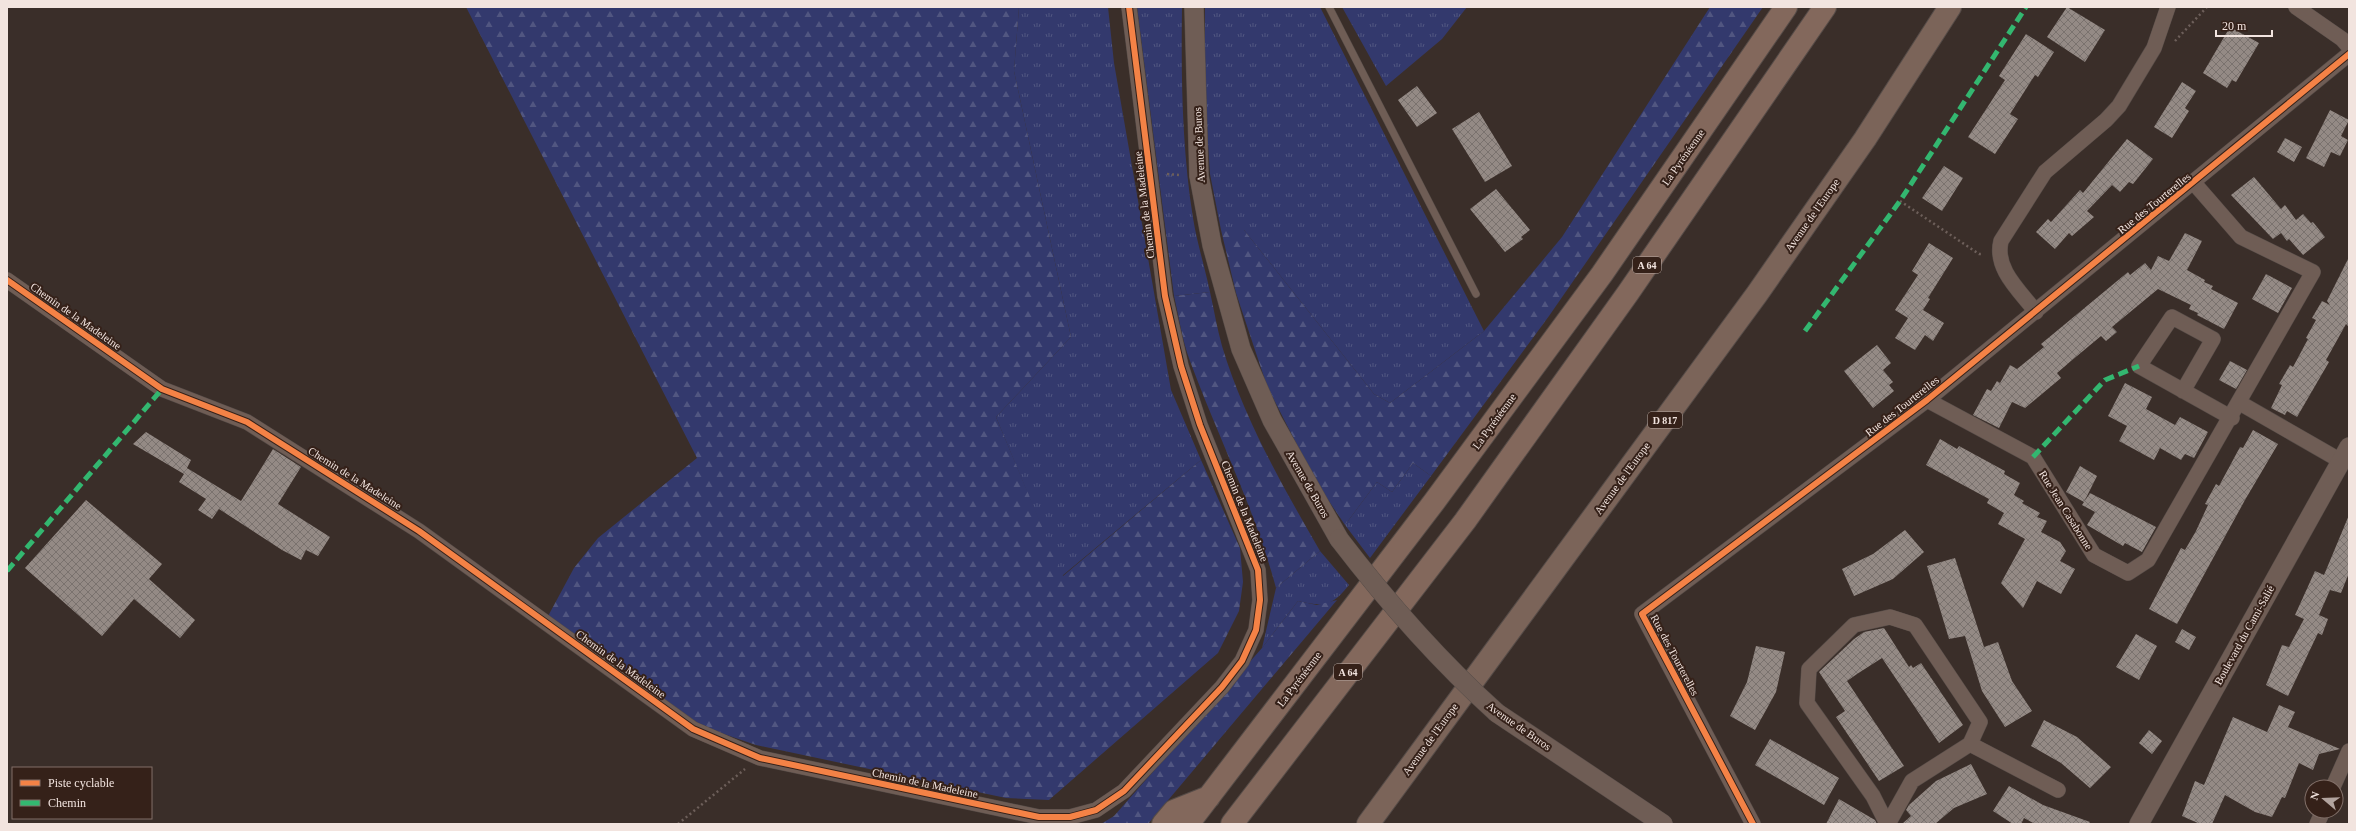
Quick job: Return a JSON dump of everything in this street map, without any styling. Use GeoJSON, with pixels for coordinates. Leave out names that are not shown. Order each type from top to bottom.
{"type":"FeatureCollection","features":[{"type":"Feature","properties":{"kind":"highway","name":"La Pyrénéenne"},"geometry":{"type":"LineString","coordinates":[[1188,824],[1429,508],[1602,274],[1786,7]]}},
{"type":"Feature","properties":{"kind":"highway","name":"A 64"},"geometry":{"type":"LineString","coordinates":[[1232,824],[1465,520],[1628,293],[1826,7]]}},
{"type":"Feature","properties":{"kind":"highway"},"geometry":{"type":"LineString","coordinates":[[1163,824],[1174,811],[1210,796]]}},
{"type":"Feature","properties":{"kind":"main road","name":"Avenue de l'Europe"},"geometry":{"type":"LineString","coordinates":[[1368,824],[1765,282],[1865,139],[1950,7]]}},
{"type":"Feature","properties":{"kind":"street","name":"Chemin de la Madeleine"},"geometry":{"type":"LineString","coordinates":[[7,280],[162,388],[246,422],[420,531],[693,729],[760,758],[1039,817],[1070,817],[1096,810],[1124,792],[1222,687],[1242,661],[1256,630],[1260,600],[1258,570],[1200,425],[1181,366],[1165,296],[1151,173],[1129,7]]}},
{"type":"Feature","properties":{"kind":"street","name":"Avenue de Buros"},"geometry":{"type":"LineString","coordinates":[[1194,7],[1199,176],[1212,245],[1241,349],[1272,420],[1340,539],[1375,587],[1414,632],[1454,675],[1497,713],[1663,824]]}},
{"type":"Feature","properties":{"kind":"street"},"geometry":{"type":"LineString","coordinates":[[2036,312],[2002,268],[1998,252],[2000,242],[2045,172],[2106,120],[2119,106],[2154,48],[2168,7]]}},
{"type":"Feature","properties":{"kind":"street"},"geometry":{"type":"LineString","coordinates":[[2296,7],[2342,39],[2349,47]]}},
{"type":"Feature","properties":{"kind":"street","name":"Rue des Tourterelles"},"geometry":{"type":"LineString","coordinates":[[1753,824],[1642,614],[1927,400],[2349,54]]}},
{"type":"Feature","properties":{"kind":"street","name":"Rue Jean Casabonne"},"geometry":{"type":"LineString","coordinates":[[1927,400],[2033,457],[2094,554],[2128,572],[2148,560],[2232,418],[2313,272],[2241,237],[2194,182]]}},
{"type":"Feature","properties":{"kind":"street"},"geometry":{"type":"LineString","coordinates":[[2184,391],[2214,339],[2172,317],[2139,366],[2232,418]]}},
{"type":"Feature","properties":{"kind":"street"},"geometry":{"type":"LineString","coordinates":[[2240,403],[2345,454]]}},
{"type":"Feature","properties":{"kind":"street","name":"Boulevard du Cami-Salié"},"geometry":{"type":"LineString","coordinates":[[2139,824],[2345,454]]}},
{"type":"Feature","properties":{"kind":"street"},"geometry":{"type":"LineString","coordinates":[[1890,617],[1915,625],[1980,722],[1970,744],[1912,782],[1887,824],[1873,796],[1807,703],[1809,669],[1854,625],[1890,617]]}},
{"type":"Feature","properties":{"kind":"street"},"geometry":{"type":"LineString","coordinates":[[1970,744],[2058,790]]}},
{"type":"Feature","properties":{"kind":"street"},"geometry":{"type":"LineString","coordinates":[[2337,779],[2349,752]]}},
{"type":"Feature","properties":{"kind":"street"},"geometry":{"type":"LineString","coordinates":[[1873,796],[1903,798]]}},
{"type":"Feature","properties":{"kind":"lane"},"geometry":{"type":"LineString","coordinates":[[1329,7],[1476,294]]}},
{"type":"Feature","properties":{"kind":"path"},"geometry":{"type":"LineString","coordinates":[[1151,173],[1199,176]]}},
{"type":"Feature","properties":{"kind":"path"},"geometry":{"type":"LineString","coordinates":[[1900,201],[1979,254],[1998,252]]}},
{"type":"Feature","properties":{"kind":"path"},"geometry":{"type":"LineString","coordinates":[[678,824],[760,758]]}},
{"type":"Feature","properties":{"kind":"green space"},"geometry":{"type":"Polygon","coordinates":[[[466,7],[1019,7],[1014,71],[1071,337],[996,417],[1063,576],[1201,460],[1240,548],[1243,582],[1239,611],[1218,653],[1049,800],[1006,798],[756,745],[718,732],[683,716],[547,618],[574,568],[598,538],[697,458],[466,7]]]}},
{"type":"Feature","properties":{"kind":"green space"},"geometry":{"type":"Polygon","coordinates":[[[1019,7],[1108,7],[1114,63],[1171,390],[1201,460],[1062,576],[996,417],[1071,337],[1014,71],[1019,7]]]}},
{"type":"Feature","properties":{"kind":"green space"},"geometry":{"type":"Polygon","coordinates":[[[1137,7],[1182,7],[1182,87],[1186,165],[1195,227],[1210,292],[1174,296],[1137,7]]]}},
{"type":"Feature","properties":{"kind":"green space"},"geometry":{"type":"Polygon","coordinates":[[[1205,7],[1320,7],[1484,331],[1390,403],[1374,394],[1244,230],[1221,230],[1210,174],[1205,98],[1205,7]]]}},
{"type":"Feature","properties":{"kind":"green space"},"geometry":{"type":"Polygon","coordinates":[[[1342,7],[1467,7],[1442,39],[1386,86],[1342,7]]]}},
{"type":"Feature","properties":{"kind":"green space"},"geometry":{"type":"Polygon","coordinates":[[[1710,7],[1763,7],[1549,316],[1431,476],[1413,463],[1392,492],[1377,482],[1345,525],[1316,482],[1267,386],[1236,293],[1221,230],[1244,230],[1374,394],[1390,403],[1484,331],[1562,237],[1710,7]]]}},
{"type":"Feature","properties":{"kind":"green space"},"geometry":{"type":"Polygon","coordinates":[[[1210,292],[1222,346],[1241,400],[1278,476],[1320,551],[1276,588],[1258,530],[1190,361],[1174,296],[1210,292]]]}},
{"type":"Feature","properties":{"kind":"green space"},"geometry":{"type":"Polygon","coordinates":[[[1413,463],[1431,476],[1370,558],[1345,525],[1377,482],[1392,492],[1413,463]]]}},
{"type":"Feature","properties":{"kind":"green space"},"geometry":{"type":"Polygon","coordinates":[[[1320,551],[1349,585],[1337,598],[1327,604],[1315,604],[1298,601],[1262,648],[1276,588],[1320,551]]]}},
{"type":"Feature","properties":{"kind":"green space"},"geometry":{"type":"Polygon","coordinates":[[[1337,600],[1148,824],[1101,824],[1114,816],[1262,648],[1298,601],[1317,605],[1337,600]]]}},
{"type":"Feature","properties":{"kind":"building"},"geometry":{"type":"Polygon","coordinates":[[[2067,7],[2105,30],[2085,62],[2047,37],[2067,7]]]}},
{"type":"Feature","properties":{"kind":"building"},"geometry":{"type":"Polygon","coordinates":[[[2230,27],[2259,43],[2236,82],[2232,80],[2227,88],[2203,73],[2230,27]]]}},
{"type":"Feature","properties":{"kind":"building"},"geometry":{"type":"Polygon","coordinates":[[[2026,34],[2054,52],[2038,77],[2035,75],[2010,114],[2018,119],[1995,154],[1968,137],[2005,80],[1999,76],[2026,34]]]}},
{"type":"Feature","properties":{"kind":"building"},"geometry":{"type":"Polygon","coordinates":[[[2182,82],[2196,91],[2185,108],[2189,111],[2172,138],[2154,127],[2182,82]]]}},
{"type":"Feature","properties":{"kind":"building"},"geometry":{"type":"Polygon","coordinates":[[[1417,86],[1437,113],[1417,127],[1398,100],[1417,86]]]}},
{"type":"Feature","properties":{"kind":"building"},"geometry":{"type":"Polygon","coordinates":[[[2330,110],[2349,120],[2341,136],[2348,140],[2340,156],[2331,152],[2324,167],[2306,158],[2330,110]]]}},
{"type":"Feature","properties":{"kind":"building"},"geometry":{"type":"Polygon","coordinates":[[[1479,112],[1512,166],[1485,182],[1452,129],[1479,112]]]}},
{"type":"Feature","properties":{"kind":"building"},"geometry":{"type":"Polygon","coordinates":[[[2285,138],[2302,147],[2294,162],[2277,152],[2285,138]]]}},
{"type":"Feature","properties":{"kind":"building"},"geometry":{"type":"Polygon","coordinates":[[[2127,139],[2153,159],[2133,184],[2129,182],[2120,192],[2112,185],[2087,211],[2094,217],[2072,236],[2069,233],[2055,249],[2036,232],[2048,219],[2051,222],[2080,190],[2083,193],[2127,139]]]}},
{"type":"Feature","properties":{"kind":"building"},"geometry":{"type":"Polygon","coordinates":[[[1944,166],[1963,178],[1942,211],[1922,198],[1944,166]]]}},
{"type":"Feature","properties":{"kind":"building"},"geometry":{"type":"Polygon","coordinates":[[[2254,177],[2281,209],[2285,205],[2296,220],[2303,214],[2311,223],[2313,222],[2325,237],[2303,255],[2289,239],[2287,241],[2281,233],[2273,239],[2231,195],[2254,177]]]}},
{"type":"Feature","properties":{"kind":"building"},"geometry":{"type":"Polygon","coordinates":[[[1496,189],[1530,230],[1521,237],[1523,239],[1505,252],[1470,209],[1496,189]]]}},
{"type":"Feature","properties":{"kind":"building"},"geometry":{"type":"Polygon","coordinates":[[[2185,233],[2202,241],[2187,270],[2205,280],[2204,282],[2213,286],[2211,289],[2238,303],[2224,329],[2197,315],[2198,313],[2189,309],[2191,305],[2158,289],[2112,327],[2117,332],[2106,341],[2101,336],[2057,373],[2061,378],[2025,408],[2012,402],[1999,428],[1973,415],[1987,389],[1991,391],[1997,381],[2000,383],[2010,365],[2017,369],[2044,347],[2041,344],[2128,272],[2130,275],[2145,263],[2151,270],[2158,256],[2169,261],[2185,233]]]}},
{"type":"Feature","properties":{"kind":"building"},"geometry":{"type":"Polygon","coordinates":[[[1929,243],[1953,258],[1928,298],[1930,299],[1923,310],[1944,323],[1933,341],[1925,335],[1915,350],[1895,338],[1908,318],[1895,310],[1918,275],[1912,271],[1929,243]]]}},
{"type":"Feature","properties":{"kind":"building"},"geometry":{"type":"Polygon","coordinates":[[[2349,257],[2349,327],[2346,324],[2326,360],[2329,362],[2297,417],[2287,411],[2285,415],[2271,408],[2282,385],[2279,384],[2290,365],[2293,367],[2308,339],[2306,338],[2316,320],[2312,318],[2322,301],[2330,305],[2327,301],[2349,257]]]}},
{"type":"Feature","properties":{"kind":"building"},"geometry":{"type":"Polygon","coordinates":[[[2266,274],[2292,288],[2278,313],[2252,299],[2266,274]]]}},
{"type":"Feature","properties":{"kind":"building"},"geometry":{"type":"Polygon","coordinates":[[[1877,345],[1891,363],[1883,370],[1893,382],[1889,385],[1894,391],[1873,408],[1844,371],[1877,345]]]}},
{"type":"Feature","properties":{"kind":"building"},"geometry":{"type":"Polygon","coordinates":[[[2230,361],[2247,370],[2236,389],[2219,380],[2230,361]]]}},
{"type":"Feature","properties":{"kind":"building"},"geometry":{"type":"Polygon","coordinates":[[[2125,383],[2152,397],[2146,409],[2175,425],[2180,417],[2208,432],[2194,458],[2185,454],[2181,460],[2160,448],[2154,460],[2119,441],[2127,426],[2108,416],[2125,383]]]}},
{"type":"Feature","properties":{"kind":"building"},"geometry":{"type":"Polygon","coordinates":[[[2253,430],[2278,444],[2245,500],[2177,624],[2149,609],[2181,548],[2185,550],[2196,531],[2208,505],[2205,504],[2216,484],[2219,486],[2240,447],[2243,448],[2253,430]]]}},
{"type":"Feature","properties":{"kind":"building"},"geometry":{"type":"Polygon","coordinates":[[[146,432],[191,460],[187,468],[241,501],[273,449],[301,467],[278,504],[330,537],[318,556],[306,550],[301,560],[282,550],[219,509],[212,519],[198,510],[206,499],[179,482],[184,474],[133,444],[146,432]]]}},
{"type":"Feature","properties":{"kind":"building"},"geometry":{"type":"Polygon","coordinates":[[[1940,439],[1957,449],[1959,446],[2005,471],[2004,474],[2020,483],[2014,495],[2024,501],[2022,503],[2040,513],[2037,517],[2047,521],[2041,532],[2060,542],[2066,551],[2060,561],[2075,569],[2061,594],[2037,581],[2023,608],[2001,583],[2025,539],[1998,524],[2004,513],[1987,503],[1989,499],[1926,465],[1940,439]]]}},
{"type":"Feature","properties":{"kind":"building"},"geometry":{"type":"Polygon","coordinates":[[[2080,466],[2097,476],[2084,502],[2066,492],[2080,466]]]}},
{"type":"Feature","properties":{"kind":"building"},"geometry":{"type":"Polygon","coordinates":[[[2090,493],[2156,527],[2142,552],[2125,543],[2123,546],[2087,525],[2095,512],[2082,505],[2090,493]]]}},
{"type":"Feature","properties":{"kind":"building"},"geometry":{"type":"Polygon","coordinates":[[[86,500],[162,564],[149,579],[195,620],[180,638],[134,599],[102,636],[25,568],[86,500]]]}},
{"type":"Feature","properties":{"kind":"building"},"geometry":{"type":"Polygon","coordinates":[[[2349,515],[2349,573],[2341,593],[2330,590],[2319,615],[2328,619],[2322,635],[2318,633],[2288,696],[2266,685],[2282,645],[2289,647],[2304,619],[2295,615],[2315,571],[2324,575],[2349,515]]]}},
{"type":"Feature","properties":{"kind":"building"},"geometry":{"type":"Polygon","coordinates":[[[1905,530],[1924,552],[1893,579],[1854,596],[1842,569],[1873,554],[1905,530]]]}},
{"type":"Feature","properties":{"kind":"building"},"geometry":{"type":"Polygon","coordinates":[[[1955,558],[1984,647],[1998,642],[2012,681],[2032,711],[2005,727],[1982,691],[1965,636],[1949,639],[1927,566],[1955,558]]]}},
{"type":"Feature","properties":{"kind":"building"},"geometry":{"type":"Polygon","coordinates":[[[1884,628],[1909,667],[1911,665],[1913,668],[1921,663],[1963,725],[1939,743],[1882,658],[1857,674],[1847,681],[1904,766],[1879,781],[1836,717],[1845,711],[1819,672],[1854,639],[1864,632],[1884,628]]]}},
{"type":"Feature","properties":{"kind":"building"},"geometry":{"type":"Polygon","coordinates":[[[2182,629],[2196,637],[2189,650],[2175,642],[2182,629]]]}},
{"type":"Feature","properties":{"kind":"building"},"geometry":{"type":"Polygon","coordinates":[[[2136,634],[2157,646],[2139,680],[2116,667],[2136,634]]]}},
{"type":"Feature","properties":{"kind":"building"},"geometry":{"type":"Polygon","coordinates":[[[1756,646],[1785,652],[1776,692],[1755,730],[1730,716],[1747,682],[1756,646]]]}},
{"type":"Feature","properties":{"kind":"building"},"geometry":{"type":"Polygon","coordinates":[[[2279,705],[2295,712],[2288,727],[2340,749],[2319,754],[2313,770],[2299,763],[2285,798],[2282,797],[2272,817],[2255,812],[2225,795],[2212,824],[2200,824],[2182,816],[2195,781],[2204,785],[2233,717],[2267,732],[2279,705]]]}},
{"type":"Feature","properties":{"kind":"building"},"geometry":{"type":"Polygon","coordinates":[[[2044,720],[2077,737],[2111,767],[2090,788],[2061,763],[2031,746],[2044,720]]]}},
{"type":"Feature","properties":{"kind":"building"},"geometry":{"type":"Polygon","coordinates":[[[2149,730],[2162,741],[2152,754],[2139,743],[2149,730]]]}},
{"type":"Feature","properties":{"kind":"building"},"geometry":{"type":"Polygon","coordinates":[[[1770,739],[1839,778],[1824,805],[1755,765],[1770,739]]]}},
{"type":"Feature","properties":{"kind":"building"},"geometry":{"type":"Polygon","coordinates":[[[1971,764],[1987,794],[1954,808],[1935,824],[1902,824],[1911,816],[1906,810],[1909,805],[1936,781],[1971,764]]]}},
{"type":"Feature","properties":{"kind":"building"},"geometry":{"type":"Polygon","coordinates":[[[2009,786],[2043,805],[2090,822],[2089,824],[2035,824],[2024,818],[2021,824],[2013,824],[1993,811],[2009,786]]]}},
{"type":"Feature","properties":{"kind":"building"},"geometry":{"type":"Polygon","coordinates":[[[1839,799],[1875,820],[1877,824],[1826,824],[1839,799]]]}},
{"type":"Feature","properties":{"kind":"marked path"},"geometry":{"type":"LineString","coordinates":[[1805,331],[1900,201],[2026,7]]}},
{"type":"Feature","properties":{"kind":"marked path"},"geometry":{"type":"LineString","coordinates":[[2033,457],[2105,380],[2139,366]]}},
{"type":"Feature","properties":{"kind":"marked path"},"geometry":{"type":"LineString","coordinates":[[7,571],[162,389]]}},
{"type":"Feature","properties":{"kind":"cycle path"},"geometry":{"type":"LineString","coordinates":[[7,280],[162,389],[247,422],[419,531],[693,729],[760,758],[1039,817],[1070,817],[1096,810],[1124,791],[1222,687],[1242,661],[1256,630],[1260,600],[1258,570],[1200,425],[1181,366],[1165,296],[1129,7]]}},
{"type":"Feature","properties":{"kind":"cycle path"},"geometry":{"type":"LineString","coordinates":[[1753,824],[1642,614],[1927,400],[2349,54]]}}]}
